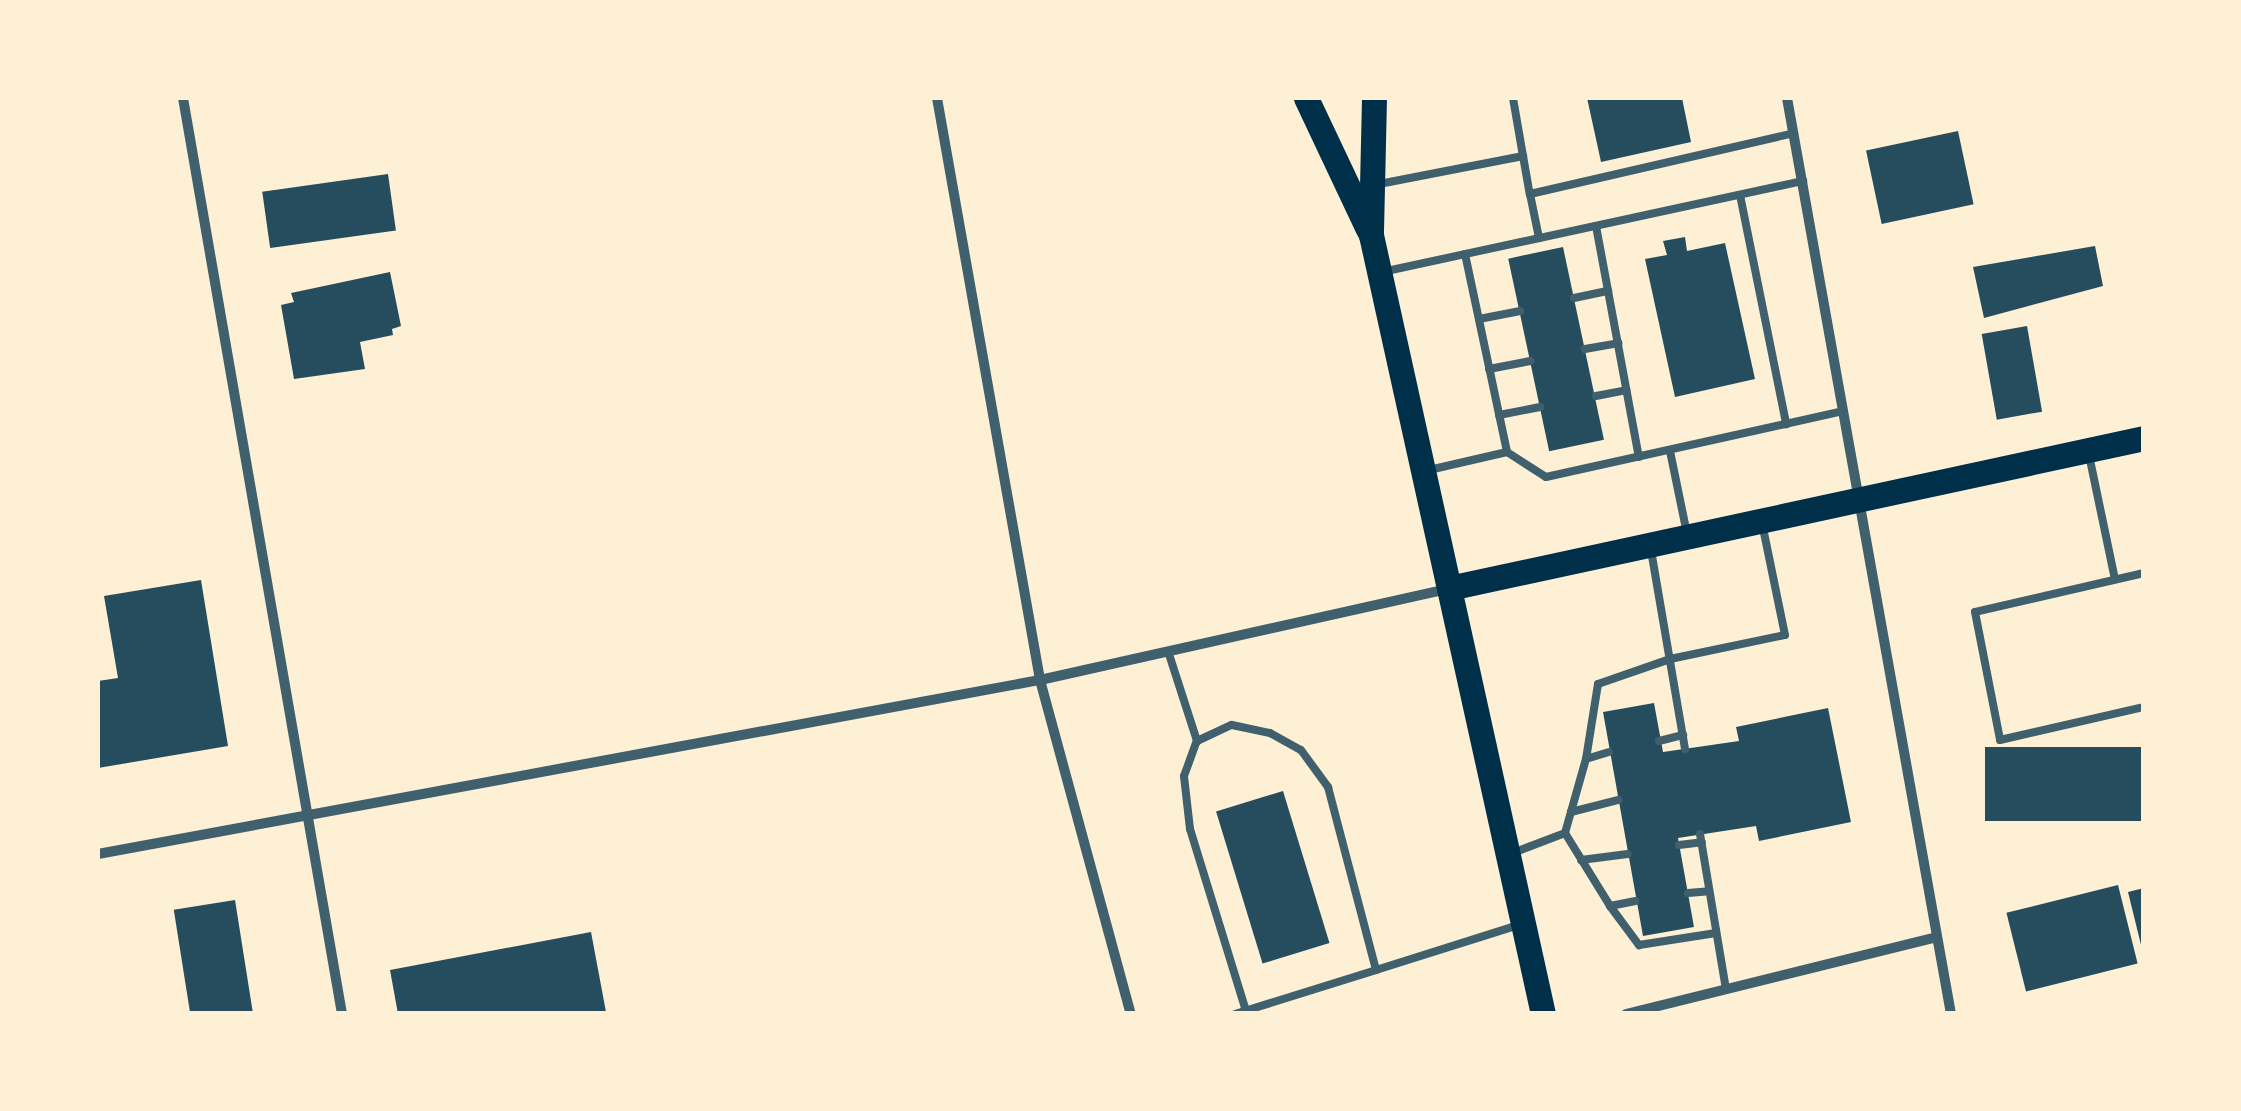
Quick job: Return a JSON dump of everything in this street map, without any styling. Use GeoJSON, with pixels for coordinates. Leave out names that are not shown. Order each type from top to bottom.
{"type":"FeatureCollection","features":[{"type":"Feature","properties":{"kind":"main road"},"geometry":{"type":"LineString","coordinates":[[1306,98],[1371,235]]}},
{"type":"Feature","properties":{"kind":"main road"},"geometry":{"type":"LineString","coordinates":[[1374,98],[1371,235],[1543,1014]]}},
{"type":"Feature","properties":{"kind":"main road"},"geometry":{"type":"LineString","coordinates":[[1450,588],[2144,438]]}},
{"type":"Feature","properties":{"kind":"street"},"geometry":{"type":"LineString","coordinates":[[183,98],[304,815],[342,1014]]}},
{"type":"Feature","properties":{"kind":"street"},"geometry":{"type":"LineString","coordinates":[[937,98],[1040,680],[1131,1014]]}},
{"type":"Feature","properties":{"kind":"street"},"geometry":{"type":"LineString","coordinates":[[1788,98],[1951,1014]]}},
{"type":"Feature","properties":{"kind":"street"},"geometry":{"type":"LineString","coordinates":[[98,854],[1040,680],[1450,588]]}},
{"type":"Feature","properties":{"kind":"street"},"geometry":{"type":"LineString","coordinates":[[1626,1014],[1936,937]]}},
{"type":"Feature","properties":{"kind":"lane"},"geometry":{"type":"LineString","coordinates":[[1512,98],[1539,238]]}},
{"type":"Feature","properties":{"kind":"lane"},"geometry":{"type":"LineString","coordinates":[[1530,194],[1794,133]]}},
{"type":"Feature","properties":{"kind":"lane"},"geometry":{"type":"LineString","coordinates":[[1372,186],[1523,156]]}},
{"type":"Feature","properties":{"kind":"lane"},"geometry":{"type":"LineString","coordinates":[[1379,273],[1802,182]]}},
{"type":"Feature","properties":{"kind":"lane"},"geometry":{"type":"LineString","coordinates":[[1740,195],[1786,424]]}},
{"type":"Feature","properties":{"kind":"lane"},"geometry":{"type":"LineString","coordinates":[[1596,226],[1639,457]]}},
{"type":"Feature","properties":{"kind":"lane"},"geometry":{"type":"LineString","coordinates":[[1465,254],[1507,452],[1546,477],[1843,411]]}},
{"type":"Feature","properties":{"kind":"lane"},"geometry":{"type":"LineString","coordinates":[[1574,298],[1608,291]]}},
{"type":"Feature","properties":{"kind":"lane"},"geometry":{"type":"LineString","coordinates":[[1479,319],[1520,311]]}},
{"type":"Feature","properties":{"kind":"lane"},"geometry":{"type":"LineString","coordinates":[[1585,349],[1618,343]]}},
{"type":"Feature","properties":{"kind":"lane"},"geometry":{"type":"LineString","coordinates":[[1490,369],[1530,361]]}},
{"type":"Feature","properties":{"kind":"lane"},"geometry":{"type":"LineString","coordinates":[[1596,396],[1626,390]]}},
{"type":"Feature","properties":{"kind":"lane"},"geometry":{"type":"LineString","coordinates":[[1499,415],[1540,408]]}},
{"type":"Feature","properties":{"kind":"lane"},"geometry":{"type":"LineString","coordinates":[[2088,450],[2115,579]]}},
{"type":"Feature","properties":{"kind":"lane"},"geometry":{"type":"LineString","coordinates":[[1670,451],[1688,538]]}},
{"type":"Feature","properties":{"kind":"lane"},"geometry":{"type":"LineString","coordinates":[[1424,472],[1507,452]]}},
{"type":"Feature","properties":{"kind":"lane"},"geometry":{"type":"LineString","coordinates":[[1564,833],[1586,758],[1598,684],[1670,659],[1784,636],[1762,523]]}},
{"type":"Feature","properties":{"kind":"lane"},"geometry":{"type":"LineString","coordinates":[[1650,546],[1686,749]]}},
{"type":"Feature","properties":{"kind":"lane"},"geometry":{"type":"LineString","coordinates":[[2144,573],[1975,612],[2000,740],[2144,707]]}},
{"type":"Feature","properties":{"kind":"lane"},"geometry":{"type":"LineString","coordinates":[[1168,651],[1197,741],[1184,776],[1190,829],[1246,1011]]}},
{"type":"Feature","properties":{"kind":"lane"},"geometry":{"type":"LineString","coordinates":[[1197,741],[1232,725],[1270,733],[1301,750],[1328,787],[1376,970]]}},
{"type":"Feature","properties":{"kind":"lane"},"geometry":{"type":"LineString","coordinates":[[1659,740],[1683,735]]}},
{"type":"Feature","properties":{"kind":"lane"},"geometry":{"type":"LineString","coordinates":[[1586,758],[1610,752]]}},
{"type":"Feature","properties":{"kind":"lane"},"geometry":{"type":"LineString","coordinates":[[1571,812],[1618,800]]}},
{"type":"Feature","properties":{"kind":"lane"},"geometry":{"type":"LineString","coordinates":[[1509,854],[1564,833]]}},
{"type":"Feature","properties":{"kind":"lane"},"geometry":{"type":"LineString","coordinates":[[1564,833],[1639,944],[1716,933]]}},
{"type":"Feature","properties":{"kind":"lane"},"geometry":{"type":"LineString","coordinates":[[1679,845],[1701,838],[1726,989]]}},
{"type":"Feature","properties":{"kind":"lane"},"geometry":{"type":"LineString","coordinates":[[1582,860],[1628,854]]}},
{"type":"Feature","properties":{"kind":"lane"},"geometry":{"type":"LineString","coordinates":[[1688,893],[1709,891]]}},
{"type":"Feature","properties":{"kind":"lane"},"geometry":{"type":"LineString","coordinates":[[1610,906],[1636,902]]}},
{"type":"Feature","properties":{"kind":"lane"},"geometry":{"type":"LineString","coordinates":[[1235,1014],[1523,924]]}},
{"type":"Feature","properties":{"kind":"building"},"geometry":{"type":"Polygon","coordinates":[[[1587,98],[1682,98],[1691,142],[1601,162],[1587,98]]]}},
{"type":"Feature","properties":{"kind":"building"},"geometry":{"type":"Polygon","coordinates":[[[1958,131],[1974,204],[1882,224],[1866,151],[1958,131]]]}},
{"type":"Feature","properties":{"kind":"building"},"geometry":{"type":"Polygon","coordinates":[[[388,174],[396,230],[270,248],[262,192],[388,174]]]}},
{"type":"Feature","properties":{"kind":"building"},"geometry":{"type":"Polygon","coordinates":[[[1685,237],[1687,251],[1725,243],[1755,379],[1675,397],[1645,259],[1667,255],[1663,241],[1685,237]]]}},
{"type":"Feature","properties":{"kind":"building"},"geometry":{"type":"Polygon","coordinates":[[[2095,246],[2103,286],[1984,318],[1973,267],[2095,246]]]}},
{"type":"Feature","properties":{"kind":"building"},"geometry":{"type":"Polygon","coordinates":[[[1563,247],[1604,440],[1549,451],[1508,259],[1563,247]]]}},
{"type":"Feature","properties":{"kind":"building"},"geometry":{"type":"Polygon","coordinates":[[[390,272],[401,326],[392,329],[393,335],[360,342],[365,369],[294,379],[281,305],[294,302],[291,293],[390,272]]]}},
{"type":"Feature","properties":{"kind":"building"},"geometry":{"type":"Polygon","coordinates":[[[2027,326],[2042,412],[1997,420],[1982,334],[2027,326]]]}},
{"type":"Feature","properties":{"kind":"building"},"geometry":{"type":"Polygon","coordinates":[[[201,580],[228,746],[98,768],[98,681],[118,678],[104,596],[201,580]]]}},
{"type":"Feature","properties":{"kind":"building"},"geometry":{"type":"Polygon","coordinates":[[[1654,703],[1663,752],[1739,741],[1736,727],[1828,708],[1851,822],[1759,841],[1756,826],[1678,838],[1694,927],[1643,936],[1603,712],[1654,703]]]}},
{"type":"Feature","properties":{"kind":"building"},"geometry":{"type":"Polygon","coordinates":[[[1985,747],[2144,747],[2144,821],[1985,821],[1985,747]]]}},
{"type":"Feature","properties":{"kind":"building"},"geometry":{"type":"Polygon","coordinates":[[[1283,791],[1329,943],[1263,964],[1216,811],[1283,791]]]}},
{"type":"Feature","properties":{"kind":"building"},"geometry":{"type":"Polygon","coordinates":[[[2118,885],[2138,964],[2026,991],[2006,913],[2118,885]]]}},
{"type":"Feature","properties":{"kind":"building"},"geometry":{"type":"Polygon","coordinates":[[[2144,888],[2144,949],[2142,949],[2128,892],[2144,888]]]}},
{"type":"Feature","properties":{"kind":"building"},"geometry":{"type":"Polygon","coordinates":[[[235,900],[253,1014],[190,1014],[174,910],[235,900]]]}},
{"type":"Feature","properties":{"kind":"building"},"geometry":{"type":"Polygon","coordinates":[[[591,932],[606,1012],[398,1014],[390,970],[591,932]]]}}]}
